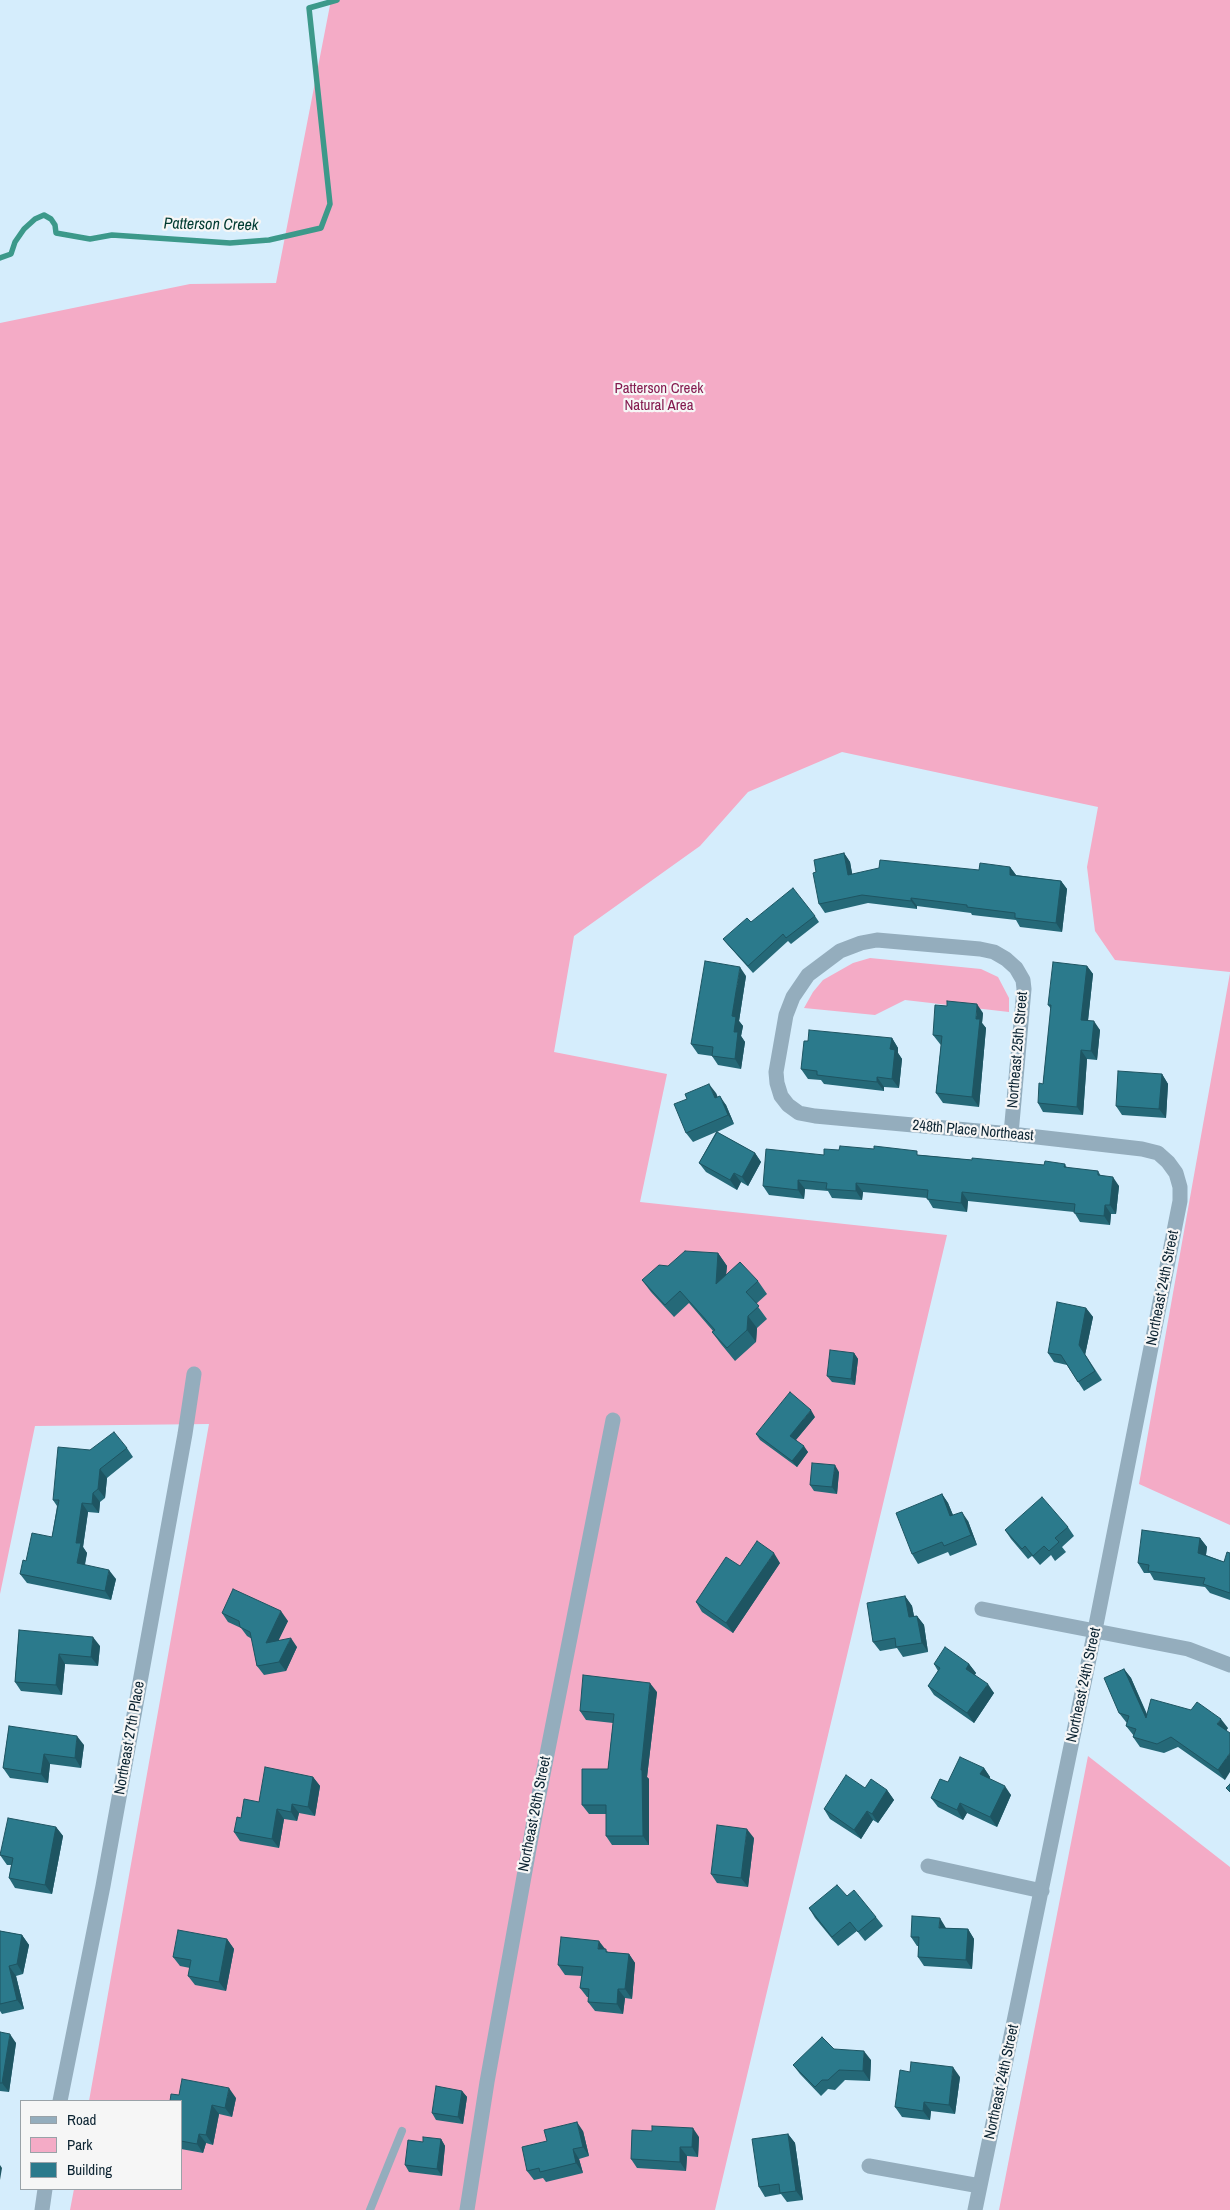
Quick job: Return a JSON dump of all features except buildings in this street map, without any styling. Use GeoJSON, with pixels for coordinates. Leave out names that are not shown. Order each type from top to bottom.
{"type":"FeatureCollection","features":[{"type":"Feature","properties":{"kind":"street","name":"248th Place Northeast"},"geometry":{"type":"LineString","coordinates":[[1016,968],[1000,955],[980,949],[878,940],[861,943],[840,951],[808,975],[793,997],[786,1015],[776,1072],[781,1096],[799,1113],[815,1116],[1011,1134],[1142,1149],[1158,1153],[1168,1162]]}},
{"type":"Feature","properties":{"kind":"street","name":"Northeast 25th Street"},"geometry":{"type":"LineString","coordinates":[[1011,1134],[1024,990],[1023,980],[1016,968]]}},
{"type":"Feature","properties":{"kind":"street","name":"Northeast 24th Street"},"geometry":{"type":"LineString","coordinates":[[975,2210],[1042,1891],[1180,1201],[1180,1187],[1176,1172],[1168,1162]]}},
{"type":"Feature","properties":{"kind":"street","name":"Northeast 27th Place"},"geometry":{"type":"LineString","coordinates":[[60,2100],[103,1886],[185,1434],[194,1374]]}},
{"type":"Feature","properties":{"kind":"street","name":"Northeast 26th Street"},"geometry":{"type":"LineString","coordinates":[[468,2210],[489,2073],[536,1810],[613,1420]]}},
{"type":"Feature","properties":{"kind":"street"},"geometry":{"type":"LineString","coordinates":[[982,1609],[1188,1649],[1230,1665]]}},
{"type":"Feature","properties":{"kind":"street"},"geometry":{"type":"LineString","coordinates":[[928,1866],[1042,1891]]}},
{"type":"Feature","properties":{"kind":"street"},"geometry":{"type":"LineString","coordinates":[[869,2166],[980,2186]]}},
{"type":"Feature","properties":{"kind":"street"},"geometry":{"type":"LineString","coordinates":[[42,2210],[45,2190]]}},
{"type":"Feature","properties":{"kind":"lane"},"geometry":{"type":"LineString","coordinates":[[370,2210],[402,2131]]}},
{"type":"Feature","properties":{"kind":"green space","name":"Patterson Creek Natural Area"},"geometry":{"type":"Polygon","coordinates":[[[331,0],[1230,0],[1230,972],[1115,960],[1095,931],[1087,867],[1098,807],[842,752],[748,792],[700,846],[574,936],[554,1052],[667,1074],[640,1202],[947,1235],[715,2210],[70,2210],[74,2190],[182,2190],[182,2100],[89,2100],[209,1424],[35,1426],[0,1594],[0,323],[190,284],[276,283],[331,0]]]}},
{"type":"Feature","properties":{"kind":"green space"},"geometry":{"type":"Polygon","coordinates":[[[870,958],[981,969],[998,977],[1009,998],[1009,1012],[905,1000],[875,1015],[804,1008],[813,992],[823,980],[853,963],[870,958]]]}},
{"type":"Feature","properties":{"kind":"green space"},"geometry":{"type":"Polygon","coordinates":[[[1230,973],[1230,1525],[1139,1484],[1230,973]]]}},
{"type":"Feature","properties":{"kind":"green space"},"geometry":{"type":"Polygon","coordinates":[[[1088,1756],[1230,1867],[1230,2210],[999,2210],[1088,1756]]]}},
{"type":"Feature","properties":{"kind":"waterway","name":"Patterson Creek"},"geometry":{"type":"LineString","coordinates":[[0,258],[11,254],[15,242],[24,229],[35,219],[44,215],[51,219],[55,225],[56,233],[90,239],[112,235],[230,243],[269,240],[321,228],[330,204],[309,8],[337,0]]}}]}
